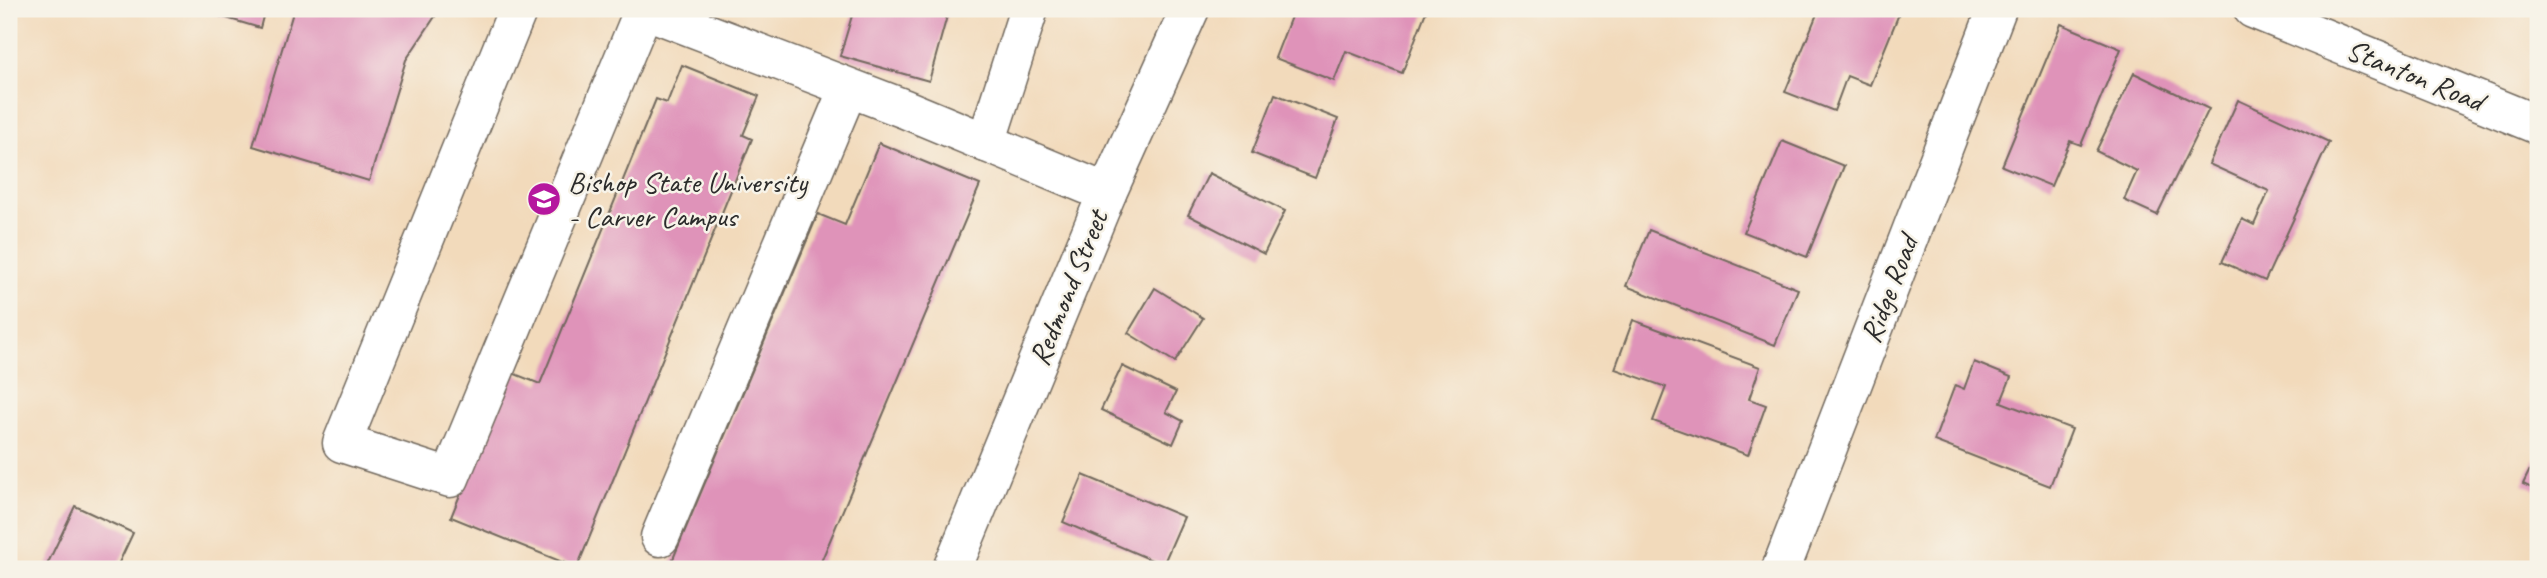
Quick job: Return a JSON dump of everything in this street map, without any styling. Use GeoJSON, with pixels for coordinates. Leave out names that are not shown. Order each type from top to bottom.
{"type":"FeatureCollection","features":[{"type":"Feature","properties":{"kind":"street"},"geometry":{"type":"LineString","coordinates":[[518,9],[342,443],[450,478],[644,9],[905,109],[1107,193]]}},
{"type":"Feature","properties":{"kind":"street"},"geometry":{"type":"LineString","coordinates":[[986,143],[1028,9]]}},
{"type":"Feature","properties":{"kind":"street","name":"Redmond Street"},"geometry":{"type":"LineString","coordinates":[[952,569],[1107,193],[1190,9]]}},
{"type":"Feature","properties":{"kind":"street","name":"Ridge Road"},"geometry":{"type":"LineString","coordinates":[[1781,569],[1997,9]]}},
{"type":"Feature","properties":{"kind":"street","name":"Stanton Road"},"geometry":{"type":"LineString","coordinates":[[2253,9],[2538,125]]}},
{"type":"Feature","properties":{"kind":"street"},"geometry":{"type":"LineString","coordinates":[[660,537],[848,89]]}},
{"type":"Feature","properties":{"kind":"building"},"geometry":{"type":"Polygon","coordinates":[[[196,9],[265,9],[260,28],[196,9]]]}},
{"type":"Feature","properties":{"kind":"building"},"geometry":{"type":"Polygon","coordinates":[[[294,9],[440,9],[406,60],[369,181],[253,146],[294,9]]]}},
{"type":"Feature","properties":{"kind":"building"},"geometry":{"type":"Polygon","coordinates":[[[854,9],[949,9],[929,81],[840,56],[854,9]]]}},
{"type":"Feature","properties":{"kind":"building"},"geometry":{"type":"Polygon","coordinates":[[[1294,9],[1427,9],[1402,73],[1346,51],[1334,81],[1275,58],[1294,9]]]}},
{"type":"Feature","properties":{"kind":"building"},"geometry":{"type":"Polygon","coordinates":[[[1819,9],[1901,9],[1870,85],[1847,76],[1834,111],[1785,92],[1819,9]]]}},
{"type":"Feature","properties":{"kind":"building"},"geometry":{"type":"Polygon","coordinates":[[[2061,24],[2121,49],[2081,145],[2070,141],[2051,186],[2002,166],[2061,24]]]}},
{"type":"Feature","properties":{"kind":"building"},"geometry":{"type":"Polygon","coordinates":[[[682,65],[759,96],[743,135],[752,139],[577,568],[451,517],[510,372],[540,384],[656,99],[667,103],[682,65]]]}},
{"type":"Feature","properties":{"kind":"building"},"geometry":{"type":"Polygon","coordinates":[[[2134,73],[2209,109],[2157,215],[2124,200],[2137,171],[2096,151],[2134,73]]]}},
{"type":"Feature","properties":{"kind":"building"},"geometry":{"type":"Polygon","coordinates":[[[1275,94],[1338,119],[1315,178],[1252,153],[1275,94]]]}},
{"type":"Feature","properties":{"kind":"building"},"geometry":{"type":"Polygon","coordinates":[[[2238,100],[2329,142],[2265,281],[2222,262],[2242,219],[2254,225],[2269,191],[2209,164],[2238,100]]]}},
{"type":"Feature","properties":{"kind":"building"},"geometry":{"type":"Polygon","coordinates":[[[1782,141],[1844,166],[1807,257],[1744,232],[1782,141]]]}},
{"type":"Feature","properties":{"kind":"building"},"geometry":{"type":"Polygon","coordinates":[[[879,143],[980,185],[818,569],[677,569],[670,566],[818,214],[845,225],[879,143]]]}},
{"type":"Feature","properties":{"kind":"building"},"geometry":{"type":"Polygon","coordinates":[[[1209,173],[1285,211],[1264,254],[1188,215],[1209,173]]]}},
{"type":"Feature","properties":{"kind":"building"},"geometry":{"type":"Polygon","coordinates":[[[1649,230],[1798,289],[1775,345],[1626,286],[1649,230]]]}},
{"type":"Feature","properties":{"kind":"building"},"geometry":{"type":"Polygon","coordinates":[[[1155,288],[1203,318],[1175,362],[1128,333],[1155,288]]]}},
{"type":"Feature","properties":{"kind":"building"},"geometry":{"type":"Polygon","coordinates":[[[1633,320],[1760,367],[1749,399],[1766,405],[1748,455],[1653,421],[1666,387],[1615,369],[1633,320]]]}},
{"type":"Feature","properties":{"kind":"building"},"geometry":{"type":"Polygon","coordinates":[[[1974,362],[2011,377],[2001,402],[2072,429],[2050,486],[1934,441],[1955,385],[1964,389],[1974,362]]]}},
{"type":"Feature","properties":{"kind":"building"},"geometry":{"type":"Polygon","coordinates":[[[1122,366],[1176,392],[1166,412],[1183,421],[1173,444],[1101,410],[1122,366]]]}},
{"type":"Feature","properties":{"kind":"building"},"geometry":{"type":"Polygon","coordinates":[[[2538,453],[2538,491],[2523,484],[2538,453]]]}},
{"type":"Feature","properties":{"kind":"building"},"geometry":{"type":"Polygon","coordinates":[[[1083,475],[1184,517],[1163,565],[1063,522],[1083,475]]]}},
{"type":"Feature","properties":{"kind":"building"},"geometry":{"type":"Polygon","coordinates":[[[75,506],[133,533],[116,569],[45,569],[75,506]]]}},
{"type":"Feature","properties":{"kind":"place","name":"Bishop State University - Carver Campus"},"geometry":{"type":"Point","coordinates":[544,199]}}]}
